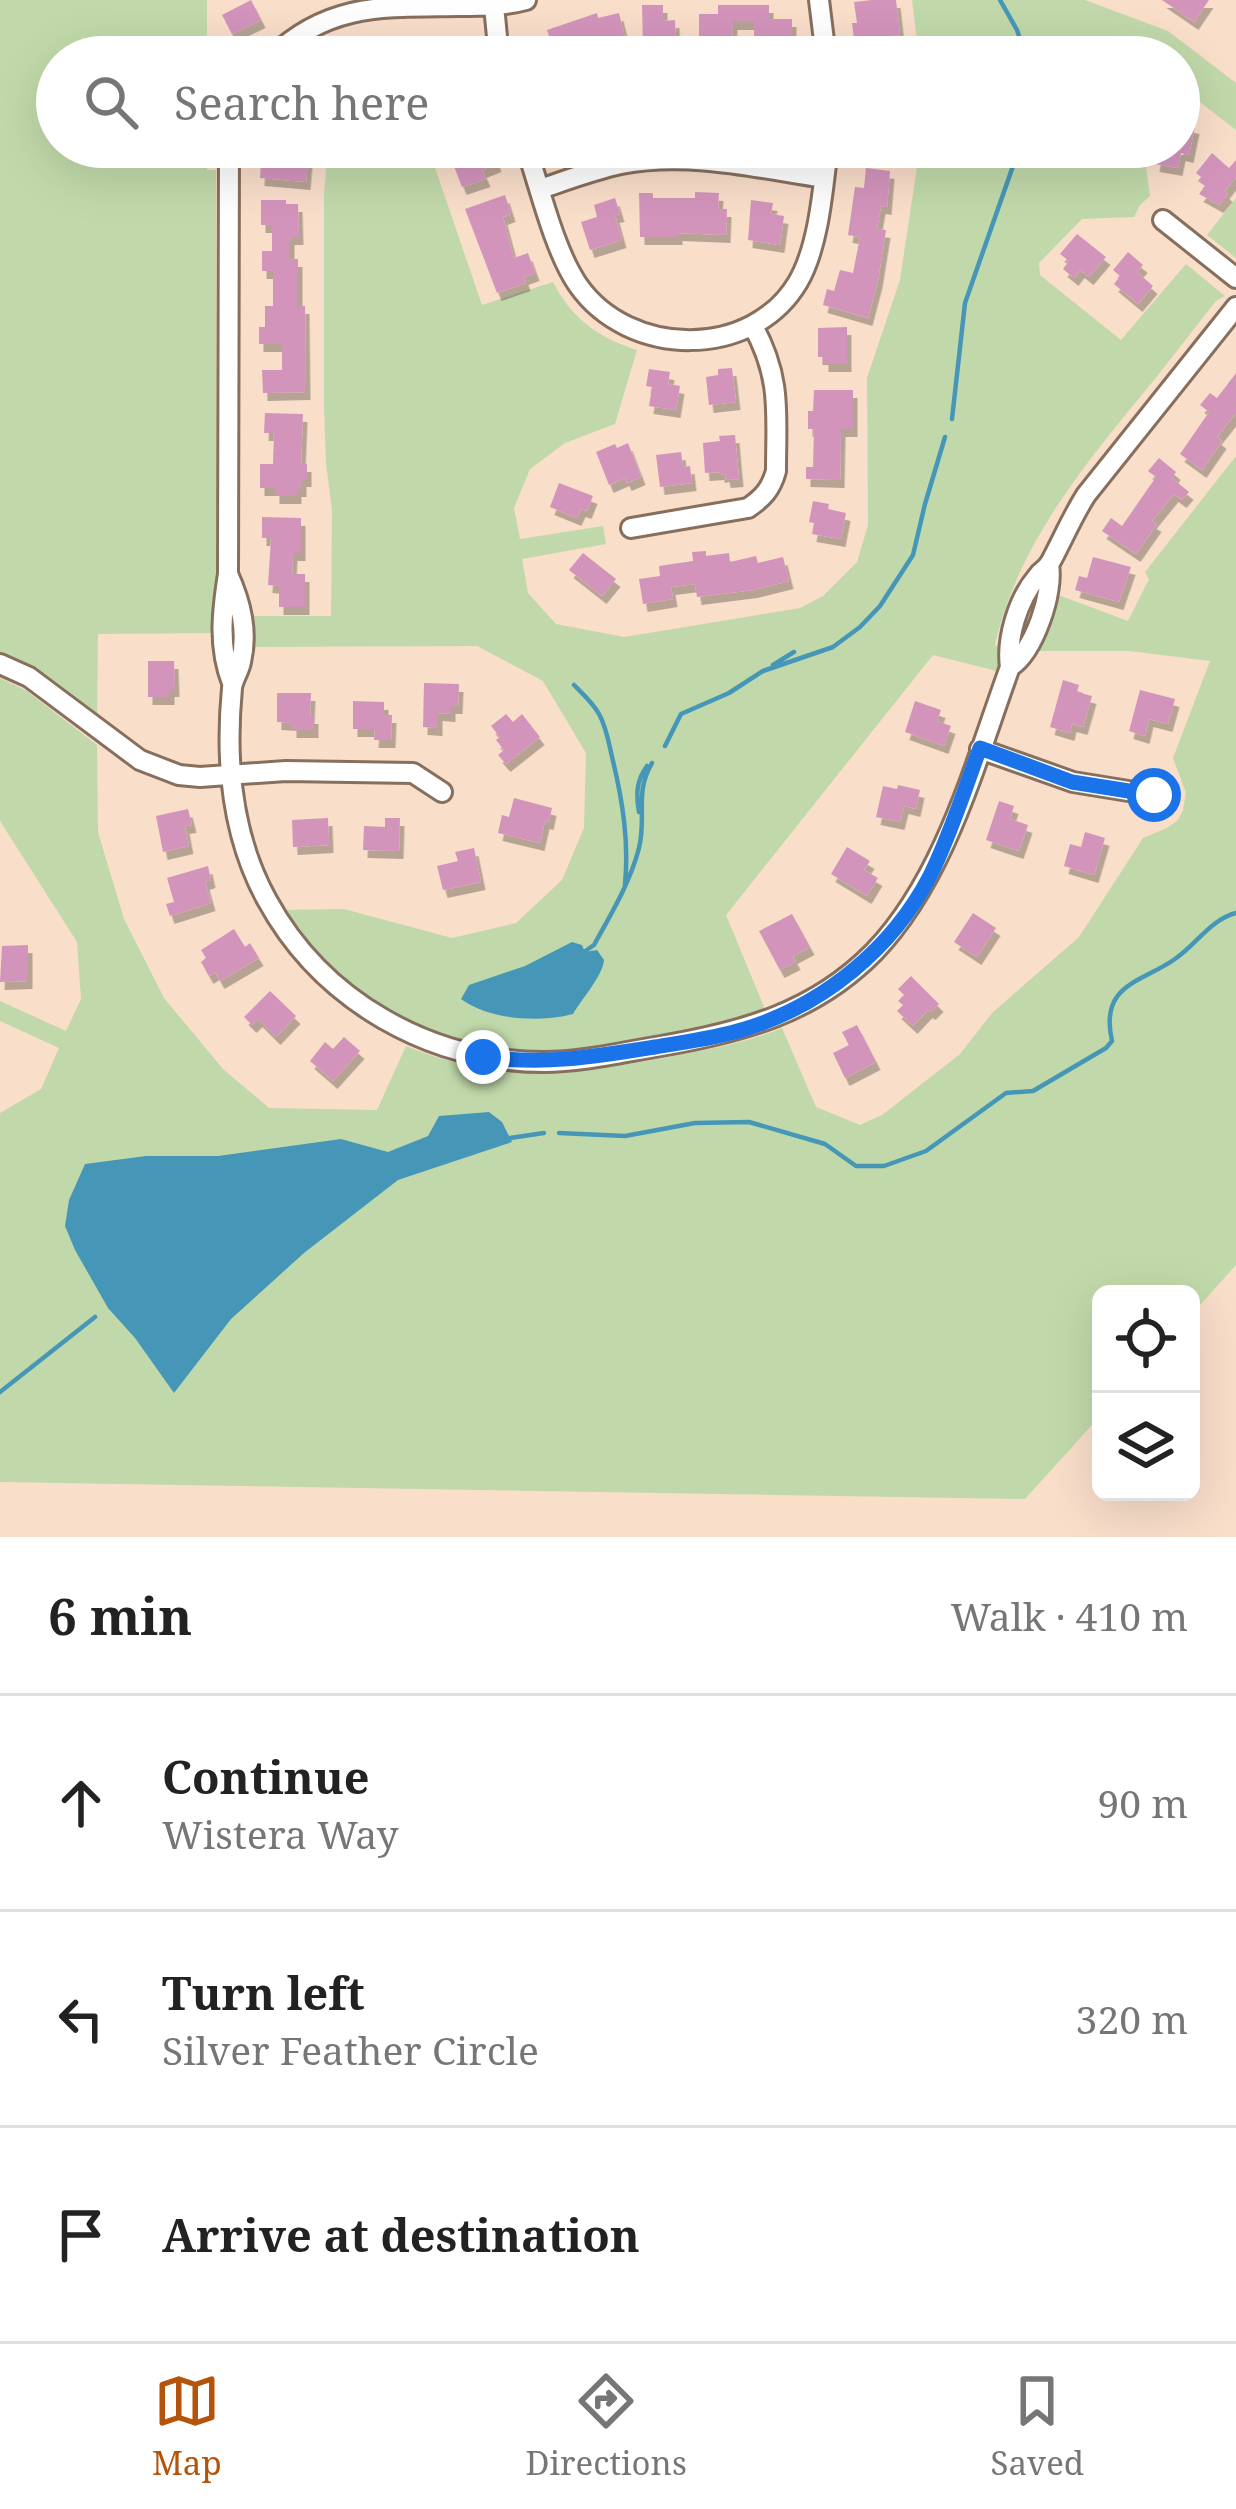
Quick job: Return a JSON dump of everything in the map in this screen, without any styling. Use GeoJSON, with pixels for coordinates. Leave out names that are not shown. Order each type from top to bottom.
{"type":"FeatureCollection","features":[{"type":"Feature","properties":{"kind":"street"},"geometry":{"type":"LineString","coordinates":[[298,36],[328,18],[386,3],[494,6],[526,0]]}},
{"type":"Feature","properties":{"kind":"street"},"geometry":{"type":"LineString","coordinates":[[819,0],[823,36]]}},
{"type":"Feature","properties":{"kind":"street"},"geometry":{"type":"LineString","coordinates":[[494,6],[497,36]]}},
{"type":"Feature","properties":{"kind":"street"},"geometry":{"type":"LineString","coordinates":[[229,168],[228,574],[242,604],[243,628],[241,662],[232,683],[230,775],[242,841],[267,900],[300,950],[338,988],[392,1024],[446,1048],[483,1057],[548,1062],[743,1030],[808,1002],[869,957],[928,880],[1010,667],[1011,635],[1035,578],[1048,565],[1086,495],[1236,307]]}},
{"type":"Feature","properties":{"kind":"street"},"geometry":{"type":"LineString","coordinates":[[533,168],[570,271],[594,304],[646,334],[676,340],[716,339],[753,326],[784,301],[812,249],[825,168]]}},
{"type":"Feature","properties":{"kind":"street"},"geometry":{"type":"LineString","coordinates":[[540,189],[609,168]]}},
{"type":"Feature","properties":{"kind":"street"},"geometry":{"type":"LineString","coordinates":[[762,168],[824,178]]}},
{"type":"Feature","properties":{"kind":"street"},"geometry":{"type":"LineString","coordinates":[[1163,220],[1236,278]]}},
{"type":"Feature","properties":{"kind":"street"},"geometry":{"type":"LineString","coordinates":[[632,528],[764,507],[776,472],[776,393],[766,349],[753,326]]}},
{"type":"Feature","properties":{"kind":"street"},"geometry":{"type":"LineString","coordinates":[[0,664],[29,677],[157,768],[200,777],[286,771],[413,773],[442,791]]}},
{"type":"Feature","properties":{"kind":"street"},"geometry":{"type":"LineString","coordinates":[[980,748],[1072,782],[1154,795]]}},
{"type":"Feature","properties":{"kind":"green space"},"geometry":{"type":"Polygon","coordinates":[[[0,0],[207,0],[207,36],[36,36],[36,168],[216,170],[216,633],[98,634],[97,718],[0,656],[0,0]]]}},
{"type":"Feature","properties":{"kind":"green space"},"geometry":{"type":"Polygon","coordinates":[[[912,0],[1085,0],[1175,36],[916,36],[912,0]]]}},
{"type":"Feature","properties":{"kind":"green space"},"geometry":{"type":"Polygon","coordinates":[[[1200,55],[1236,83],[1236,130],[1200,102],[1200,55]]]}},
{"type":"Feature","properties":{"kind":"green space"},"geometry":{"type":"Polygon","coordinates":[[[326,168],[435,168],[482,305],[553,282],[588,325],[637,350],[615,424],[565,443],[530,469],[514,508],[520,539],[603,526],[606,544],[522,559],[528,593],[556,624],[624,637],[800,608],[823,596],[857,562],[868,525],[867,378],[900,280],[917,168],[1146,168],[1150,196],[1134,217],[1082,219],[1039,263],[1040,275],[1121,340],[1186,264],[1225,296],[1216,301],[1108,437],[1039,535],[1006,606],[995,645],[1003,651],[997,671],[933,655],[726,915],[767,1014],[569,1053],[481,1048],[422,1029],[368,1000],[320,961],[281,910],[344,909],[452,938],[516,923],[562,880],[584,828],[586,753],[543,681],[477,646],[247,647],[247,616],[331,616],[326,168]]]}},
{"type":"Feature","properties":{"kind":"green space"},"geometry":{"type":"Polygon","coordinates":[[[1236,198],[1236,258],[1207,235],[1236,198]]]}},
{"type":"Feature","properties":{"kind":"green space"},"geometry":{"type":"Polygon","coordinates":[[[1236,456],[1236,1265],[1200,1305],[1200,1285],[1092,1285],[1092,1425],[1025,1499],[0,1482],[0,1113],[41,1089],[59,1048],[0,1021],[0,1001],[66,1031],[81,999],[77,942],[0,821],[0,678],[27,691],[97,745],[98,832],[124,919],[164,998],[223,1069],[269,1108],[377,1110],[406,1046],[473,1067],[564,1072],[709,1049],[782,1028],[816,1107],[860,1125],[882,1115],[960,1054],[993,1012],[1079,937],[1143,838],[1178,820],[1186,793],[1173,758],[1210,661],[1129,651],[1030,651],[1053,593],[1128,621],[1149,579],[1145,572],[1236,456]]]}},
{"type":"Feature","properties":{"kind":"water"},"geometry":{"type":"Polygon","coordinates":[[[572,942],[582,945],[585,952],[597,950],[604,960],[573,1014],[515,1018],[461,999],[469,985],[525,966],[572,942]]]}},
{"type":"Feature","properties":{"kind":"water"},"geometry":{"type":"Polygon","coordinates":[[[489,1112],[502,1122],[512,1142],[398,1180],[304,1253],[231,1319],[174,1393],[108,1308],[65,1226],[69,1200],[85,1164],[146,1156],[218,1156],[341,1139],[388,1152],[428,1136],[439,1116],[489,1112]]]}},
{"type":"Feature","properties":{"kind":"building"},"geometry":{"type":"Polygon","coordinates":[[[251,0],[261,20],[232,34],[222,15],[251,0]]]}},
{"type":"Feature","properties":{"kind":"building"},"geometry":{"type":"Polygon","coordinates":[[[896,0],[900,35],[854,36],[854,2],[896,0]]]}},
{"type":"Feature","properties":{"kind":"building"},"geometry":{"type":"Polygon","coordinates":[[[1162,0],[1209,0],[1194,22],[1162,0]]]}},
{"type":"Feature","properties":{"kind":"building"},"geometry":{"type":"Polygon","coordinates":[[[642,5],[663,5],[663,21],[675,20],[676,36],[643,36],[642,5]]]}},
{"type":"Feature","properties":{"kind":"building"},"geometry":{"type":"Polygon","coordinates":[[[718,5],[769,5],[769,19],[792,19],[792,36],[754,36],[754,22],[733,22],[732,36],[699,36],[699,14],[718,14],[718,5]]]}},
{"type":"Feature","properties":{"kind":"building"},"geometry":{"type":"Polygon","coordinates":[[[597,13],[598,18],[619,13],[625,36],[549,36],[547,30],[597,13]]]}},
{"type":"Feature","properties":{"kind":"building"},"geometry":{"type":"Polygon","coordinates":[[[1212,153],[1229,168],[1236,160],[1236,177],[1219,205],[1199,194],[1205,186],[1196,173],[1212,153]]]}},
{"type":"Feature","properties":{"kind":"building"},"geometry":{"type":"Polygon","coordinates":[[[261,168],[307,168],[306,182],[260,178],[261,168]]]}},
{"type":"Feature","properties":{"kind":"building"},"geometry":{"type":"Polygon","coordinates":[[[455,168],[487,168],[482,170],[486,179],[462,187],[455,168]]]}},
{"type":"Feature","properties":{"kind":"building"},"geometry":{"type":"Polygon","coordinates":[[[866,168],[890,171],[887,207],[881,206],[877,229],[886,230],[868,318],[823,305],[827,289],[834,291],[840,270],[853,273],[860,237],[848,235],[855,187],[864,188],[866,168]]]}},
{"type":"Feature","properties":{"kind":"building"},"geometry":{"type":"Polygon","coordinates":[[[695,192],[719,193],[718,209],[727,209],[726,235],[640,237],[639,193],[653,193],[653,198],[695,198],[695,192]]]}},
{"type":"Feature","properties":{"kind":"building"},"geometry":{"type":"Polygon","coordinates":[[[505,195],[511,214],[503,217],[514,258],[528,253],[535,273],[524,277],[526,283],[497,293],[465,209],[505,195]]]}},
{"type":"Feature","properties":{"kind":"building"},"geometry":{"type":"Polygon","coordinates":[[[615,198],[622,240],[590,250],[581,222],[597,217],[594,205],[615,198]]]}},
{"type":"Feature","properties":{"kind":"building"},"geometry":{"type":"Polygon","coordinates":[[[261,200],[298,204],[299,237],[290,237],[290,259],[298,259],[298,306],[305,306],[306,392],[263,393],[262,370],[282,370],[282,344],[259,344],[265,306],[273,306],[273,271],[262,271],[262,251],[272,251],[272,225],[261,225],[261,200]]]}},
{"type":"Feature","properties":{"kind":"building"},"geometry":{"type":"Polygon","coordinates":[[[751,200],[773,203],[771,214],[784,216],[780,245],[748,240],[751,200]]]}},
{"type":"Feature","properties":{"kind":"building"},"geometry":{"type":"Polygon","coordinates":[[[1077,234],[1106,257],[1089,277],[1080,270],[1074,278],[1063,269],[1069,261],[1060,254],[1077,234]]]}},
{"type":"Feature","properties":{"kind":"building"},"geometry":{"type":"Polygon","coordinates":[[[1128,252],[1143,265],[1137,272],[1153,286],[1138,304],[1114,284],[1120,276],[1113,270],[1128,252]]]}},
{"type":"Feature","properties":{"kind":"building"},"geometry":{"type":"Polygon","coordinates":[[[847,327],[847,364],[824,364],[824,357],[818,357],[818,328],[847,327]]]}},
{"type":"Feature","properties":{"kind":"building"},"geometry":{"type":"Polygon","coordinates":[[[732,368],[736,402],[709,405],[706,377],[718,375],[718,369],[732,368]]]}},
{"type":"Feature","properties":{"kind":"building"},"geometry":{"type":"Polygon","coordinates":[[[649,369],[670,372],[668,384],[680,386],[676,410],[649,406],[649,369]]]}},
{"type":"Feature","properties":{"kind":"building"},"geometry":{"type":"Polygon","coordinates":[[[1236,373],[1236,413],[1217,437],[1222,441],[1202,470],[1180,454],[1209,412],[1200,405],[1210,393],[1217,398],[1236,373]]]}},
{"type":"Feature","properties":{"kind":"building"},"geometry":{"type":"Polygon","coordinates":[[[814,390],[853,390],[853,429],[841,429],[840,480],[806,479],[806,467],[813,467],[814,429],[808,429],[808,411],[813,411],[814,390]]]}},
{"type":"Feature","properties":{"kind":"building"},"geometry":{"type":"Polygon","coordinates":[[[265,413],[303,414],[301,464],[307,464],[307,479],[302,479],[297,496],[275,496],[275,488],[260,488],[260,464],[273,464],[274,433],[264,433],[265,413]]]}},
{"type":"Feature","properties":{"kind":"building"},"geometry":{"type":"Polygon","coordinates":[[[735,435],[739,479],[705,473],[703,443],[735,435]]]}},
{"type":"Feature","properties":{"kind":"building"},"geometry":{"type":"Polygon","coordinates":[[[628,443],[641,477],[609,485],[596,452],[628,443]]]}},
{"type":"Feature","properties":{"kind":"building"},"geometry":{"type":"Polygon","coordinates":[[[681,452],[683,467],[690,466],[692,483],[660,487],[656,455],[681,452]]]}},
{"type":"Feature","properties":{"kind":"building"},"geometry":{"type":"Polygon","coordinates":[[[1159,458],[1189,492],[1182,500],[1174,494],[1152,521],[1157,524],[1136,554],[1102,531],[1111,518],[1122,526],[1156,477],[1148,471],[1159,458]]]}},
{"type":"Feature","properties":{"kind":"building"},"geometry":{"type":"Polygon","coordinates":[[[559,483],[593,496],[587,511],[581,509],[577,518],[550,507],[559,483]]]}},
{"type":"Feature","properties":{"kind":"building"},"geometry":{"type":"Polygon","coordinates":[[[813,501],[846,513],[841,539],[812,534],[813,501]]]}},
{"type":"Feature","properties":{"kind":"building"},"geometry":{"type":"Polygon","coordinates":[[[262,517],[301,518],[301,553],[293,553],[292,574],[305,574],[305,607],[279,607],[279,586],[268,585],[271,538],[262,538],[262,517]]]}},
{"type":"Feature","properties":{"kind":"building"},"geometry":{"type":"Polygon","coordinates":[[[706,551],[706,556],[729,553],[730,562],[756,556],[758,563],[783,557],[789,581],[697,597],[695,584],[671,587],[673,599],[643,604],[639,579],[660,576],[659,566],[693,561],[692,552],[706,551]]]}},
{"type":"Feature","properties":{"kind":"building"},"geometry":{"type":"Polygon","coordinates":[[[583,553],[616,579],[602,596],[569,570],[583,553]]]}},
{"type":"Feature","properties":{"kind":"building"},"geometry":{"type":"Polygon","coordinates":[[[1093,557],[1131,567],[1119,602],[1075,590],[1079,576],[1087,578],[1093,557]]]}},
{"type":"Feature","properties":{"kind":"building"},"geometry":{"type":"Polygon","coordinates":[[[148,661],[174,661],[175,689],[170,689],[170,697],[148,697],[148,661]]]}},
{"type":"Feature","properties":{"kind":"building"},"geometry":{"type":"Polygon","coordinates":[[[1063,680],[1079,685],[1077,692],[1092,696],[1083,727],[1072,724],[1070,733],[1050,727],[1063,680]]]}},
{"type":"Feature","properties":{"kind":"building"},"geometry":{"type":"Polygon","coordinates":[[[424,683],[459,684],[458,706],[451,706],[451,714],[438,713],[438,728],[423,727],[424,683]]]}},
{"type":"Feature","properties":{"kind":"building"},"geometry":{"type":"Polygon","coordinates":[[[1140,690],[1175,699],[1168,724],[1149,719],[1145,736],[1129,731],[1140,690]]]}},
{"type":"Feature","properties":{"kind":"building"},"geometry":{"type":"Polygon","coordinates":[[[277,693],[311,693],[314,730],[292,730],[292,723],[277,722],[277,693]]]}},
{"type":"Feature","properties":{"kind":"building"},"geometry":{"type":"Polygon","coordinates":[[[353,701],[384,702],[384,715],[392,715],[391,740],[374,740],[375,729],[353,729],[353,701]]]}},
{"type":"Feature","properties":{"kind":"building"},"geometry":{"type":"Polygon","coordinates":[[[915,701],[941,710],[937,721],[951,726],[944,746],[905,732],[915,701]]]}},
{"type":"Feature","properties":{"kind":"building"},"geometry":{"type":"Polygon","coordinates":[[[506,714],[513,722],[522,714],[540,737],[506,764],[498,755],[504,750],[496,740],[500,737],[491,726],[506,714]]]}},
{"type":"Feature","properties":{"kind":"building"},"geometry":{"type":"Polygon","coordinates":[[[898,785],[920,790],[916,809],[904,806],[900,822],[876,817],[883,786],[897,789],[898,785]]]}},
{"type":"Feature","properties":{"kind":"building"},"geometry":{"type":"Polygon","coordinates":[[[514,798],[552,808],[540,843],[498,833],[502,815],[509,817],[514,798]]]}},
{"type":"Feature","properties":{"kind":"building"},"geometry":{"type":"Polygon","coordinates":[[[999,801],[1014,806],[1010,819],[1028,825],[1019,851],[986,840],[999,801]]]}},
{"type":"Feature","properties":{"kind":"building"},"geometry":{"type":"Polygon","coordinates":[[[188,809],[189,846],[163,852],[156,816],[188,809]]]}},
{"type":"Feature","properties":{"kind":"building"},"geometry":{"type":"Polygon","coordinates":[[[328,818],[329,845],[293,847],[292,820],[328,818]]]}},
{"type":"Feature","properties":{"kind":"building"},"geometry":{"type":"Polygon","coordinates":[[[385,818],[400,818],[399,851],[363,850],[364,826],[385,827],[385,818]]]}},
{"type":"Feature","properties":{"kind":"building"},"geometry":{"type":"Polygon","coordinates":[[[1085,832],[1105,838],[1094,875],[1064,866],[1070,844],[1081,847],[1085,832]]]}},
{"type":"Feature","properties":{"kind":"building"},"geometry":{"type":"Polygon","coordinates":[[[847,847],[870,861],[864,870],[878,878],[867,896],[831,874],[847,847]]]}},
{"type":"Feature","properties":{"kind":"building"},"geometry":{"type":"Polygon","coordinates":[[[474,848],[481,882],[443,890],[437,866],[458,861],[455,852],[474,848]]]}},
{"type":"Feature","properties":{"kind":"building"},"geometry":{"type":"Polygon","coordinates":[[[208,866],[211,880],[205,882],[211,903],[170,916],[166,904],[174,902],[167,878],[208,866]]]}},
{"type":"Feature","properties":{"kind":"building"},"geometry":{"type":"Polygon","coordinates":[[[973,913],[996,928],[977,957],[954,942],[973,913]]]}},
{"type":"Feature","properties":{"kind":"building"},"geometry":{"type":"Polygon","coordinates":[[[792,914],[810,947],[780,970],[759,931],[792,914]]]}},
{"type":"Feature","properties":{"kind":"building"},"geometry":{"type":"Polygon","coordinates":[[[234,929],[259,958],[220,981],[215,972],[209,976],[201,950],[234,929]]]}},
{"type":"Feature","properties":{"kind":"building"},"geometry":{"type":"Polygon","coordinates":[[[28,945],[28,981],[0,982],[2,946],[28,945]]]}},
{"type":"Feature","properties":{"kind":"building"},"geometry":{"type":"Polygon","coordinates":[[[911,976],[939,1004],[913,1026],[897,1011],[904,995],[898,989],[911,976]]]}},
{"type":"Feature","properties":{"kind":"building"},"geometry":{"type":"Polygon","coordinates":[[[270,991],[296,1016],[276,1037],[258,1019],[252,1025],[244,1017],[270,991]]]}},
{"type":"Feature","properties":{"kind":"building"},"geometry":{"type":"Polygon","coordinates":[[[857,1025],[876,1062],[845,1078],[833,1053],[849,1045],[842,1032],[857,1025]]]}},
{"type":"Feature","properties":{"kind":"building"},"geometry":{"type":"Polygon","coordinates":[[[344,1037],[360,1051],[333,1081],[310,1061],[325,1042],[333,1049],[344,1037]]]}},
{"type":"Feature","properties":{"kind":"waterway"},"geometry":{"type":"LineString","coordinates":[[1000,0],[1019,36]]}},
{"type":"Feature","properties":{"kind":"waterway"},"geometry":{"type":"LineString","coordinates":[[952,419],[965,303],[1012,168]]}},
{"type":"Feature","properties":{"kind":"waterway"},"geometry":{"type":"LineString","coordinates":[[763,671],[833,647],[880,606],[913,555],[945,437]]}},
{"type":"Feature","properties":{"kind":"waterway"},"geometry":{"type":"LineString","coordinates":[[773,665],[794,652]]}},
{"type":"Feature","properties":{"kind":"waterway"},"geometry":{"type":"LineString","coordinates":[[665,746],[681,714],[729,693],[763,671]]}},
{"type":"Feature","properties":{"kind":"waterway"},"geometry":{"type":"LineString","coordinates":[[574,685],[597,710],[607,737],[624,823],[625,885]]}},
{"type":"Feature","properties":{"kind":"waterway"},"geometry":{"type":"LineString","coordinates":[[584,952],[594,945],[635,861],[642,795],[652,763]]}},
{"type":"Feature","properties":{"kind":"waterway"},"geometry":{"type":"LineString","coordinates":[[639,812],[638,788],[647,766]]}},
{"type":"Feature","properties":{"kind":"waterway"},"geometry":{"type":"LineString","coordinates":[[559,1133],[625,1136],[695,1123],[749,1122],[825,1144],[856,1166],[884,1166],[926,1151],[1006,1093],[1033,1091],[1106,1048],[1112,1041],[1110,1022],[1117,996],[1236,913]]}},
{"type":"Feature","properties":{"kind":"waterway"},"geometry":{"type":"LineString","coordinates":[[510,1138],[544,1133]]}},
{"type":"Feature","properties":{"kind":"waterway"},"geometry":{"type":"LineString","coordinates":[[0,1392],[95,1317]]}},
{"type":"Feature","properties":{"kind":"route"},"geometry":{"type":"LineString","coordinates":[[483,1057],[574,1060],[712,1037],[774,1019],[808,1002],[869,957],[911,908],[939,856],[980,748],[1072,782],[1154,795]]}}]}
